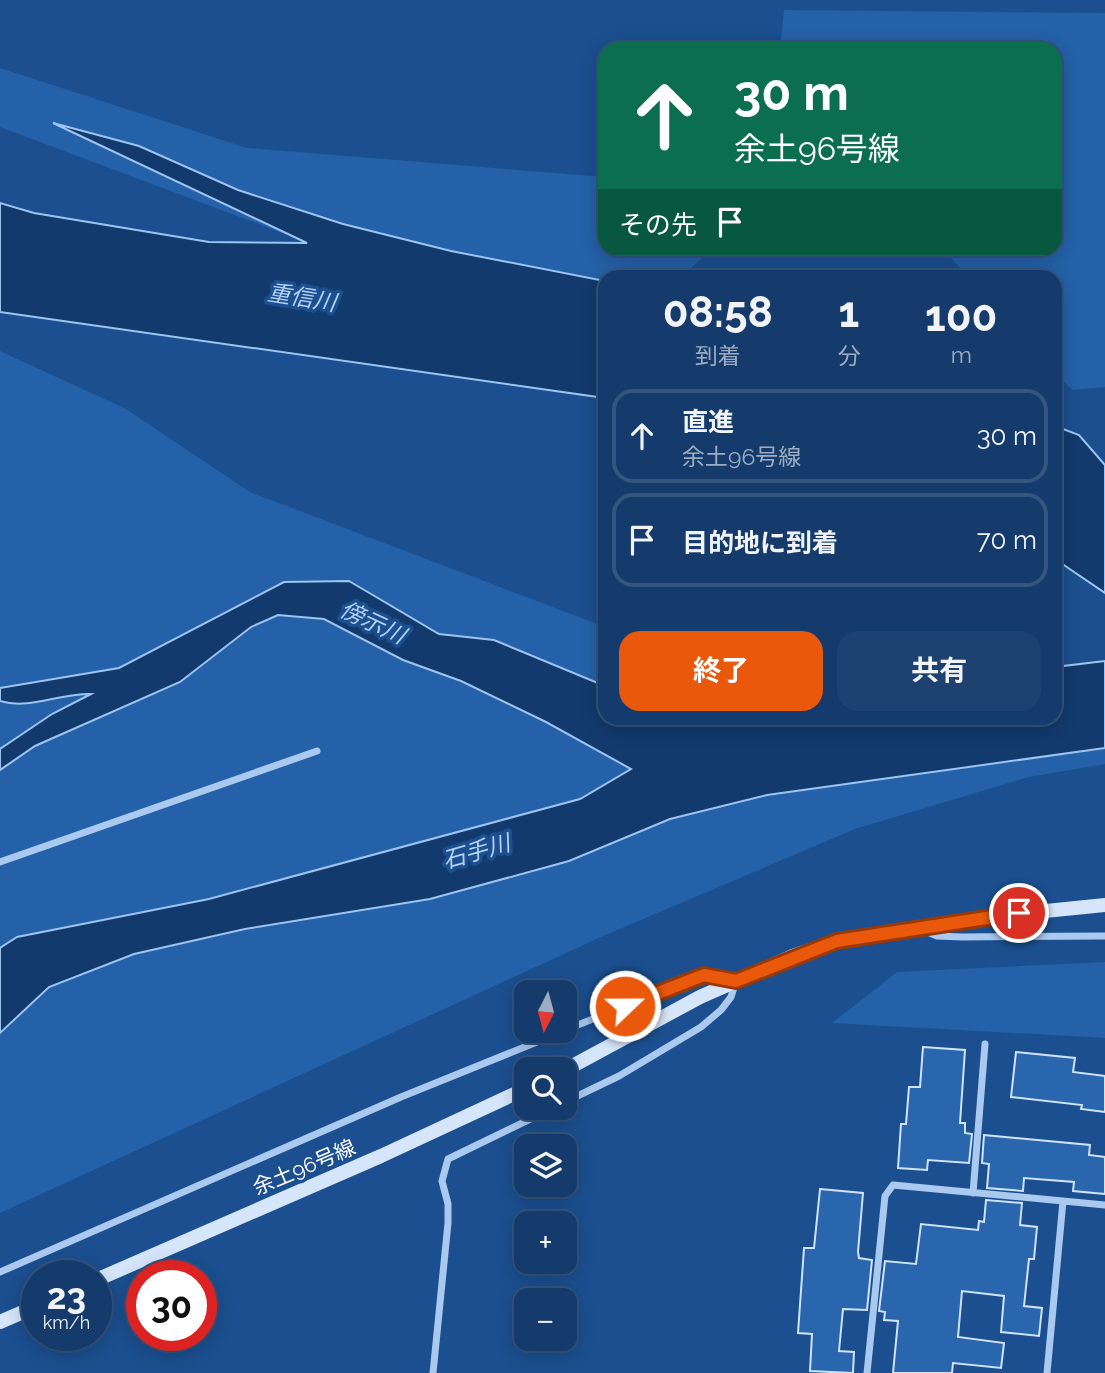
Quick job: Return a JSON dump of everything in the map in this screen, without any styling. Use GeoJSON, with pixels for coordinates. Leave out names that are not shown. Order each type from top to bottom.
{"type":"FeatureCollection","features":[{"type":"Feature","properties":{"kind":"street"},"geometry":{"type":"LineString","coordinates":[[0,862],[317,751]]}},
{"type":"Feature","properties":{"kind":"street"},"geometry":{"type":"LineString","coordinates":[[577,1064],[736,981],[837,941],[996,916],[1105,905]]}},
{"type":"Feature","properties":{"kind":"street"},"geometry":{"type":"LineString","coordinates":[[917,927],[937,936],[1105,936]]}},
{"type":"Feature","properties":{"kind":"street"},"geometry":{"type":"LineString","coordinates":[[578,1026],[704,975],[736,981]]}},
{"type":"Feature","properties":{"kind":"street"},"geometry":{"type":"LineString","coordinates":[[577,1096],[619,1076],[701,1027],[721,1010],[731,997],[736,981]]}},
{"type":"Feature","properties":{"kind":"street"},"geometry":{"type":"LineString","coordinates":[[0,1272],[401,1097],[535,1043]]}},
{"type":"Feature","properties":{"kind":"street"},"geometry":{"type":"LineString","coordinates":[[973,1192],[985,1044]]}},
{"type":"Feature","properties":{"kind":"street","name":"余土96号線"},"geometry":{"type":"LineString","coordinates":[[112,1273],[381,1156],[514,1094]]}},
{"type":"Feature","properties":{"kind":"street"},"geometry":{"type":"LineString","coordinates":[[433,1373],[448,1223],[448,1204],[442,1181],[448,1159],[528,1120]]}},
{"type":"Feature","properties":{"kind":"street"},"geometry":{"type":"LineString","coordinates":[[867,1373],[885,1196],[893,1185],[1105,1205]]}},
{"type":"Feature","properties":{"kind":"street"},"geometry":{"type":"LineString","coordinates":[[1047,1373],[1063,1201]]}},
{"type":"Feature","properties":{"kind":"street"},"geometry":{"type":"LineString","coordinates":[[0,1322],[21,1313]]}},
{"type":"Feature","properties":{"kind":"shaded area"},"geometry":{"type":"Polygon","coordinates":[[[784,10],[1105,13],[1105,387],[1072,390],[1062,379],[1062,270],[962,270],[949,256],[1062,256],[1062,42],[781,42],[784,10]]]}},
{"type":"Feature","properties":{"kind":"shaded area"},"geometry":{"type":"Polygon","coordinates":[[[0,68],[247,148],[598,176],[598,256],[704,256],[689,270],[598,270],[598,280],[451,251],[343,224],[238,190],[139,146],[58,125],[309,243],[0,127],[0,68]]]}},
{"type":"Feature","properties":{"kind":"shaded area"},"geometry":{"type":"Polygon","coordinates":[[[0,351],[126,409],[250,492],[598,624],[598,683],[494,640],[439,634],[349,581],[284,582],[118,668],[0,688],[0,351]]]}},
{"type":"Feature","properties":{"kind":"shaded area"},"geometry":{"type":"Polygon","coordinates":[[[278,615],[324,619],[403,660],[461,681],[546,722],[631,769],[580,799],[209,899],[17,937],[0,948],[0,770],[34,746],[180,682],[251,627],[278,615]]]}},
{"type":"Feature","properties":{"kind":"shaded area"},"geometry":{"type":"Polygon","coordinates":[[[93,693],[52,714],[0,749],[0,701],[25,705],[56,696],[93,693]]]}},
{"type":"Feature","properties":{"kind":"shaded area"},"geometry":{"type":"Polygon","coordinates":[[[1105,748],[1105,764],[1029,777],[855,829],[601,937],[0,1213],[0,1033],[49,987],[134,954],[569,861],[670,819],[767,795],[1105,748]]]}},
{"type":"Feature","properties":{"kind":"shaded area"},"geometry":{"type":"Polygon","coordinates":[[[1105,962],[1105,1038],[832,1023],[897,972],[1105,962]]]}},
{"type":"Feature","properties":{"kind":"water","name":"重信川"},"geometry":{"type":"Polygon","coordinates":[[[53,123],[139,146],[238,190],[343,224],[451,251],[598,280],[598,397],[0,312],[0,203],[34,213],[209,242],[307,243],[53,123]]]}},
{"type":"Feature","properties":{"kind":"water"},"geometry":{"type":"Polygon","coordinates":[[[1062,429],[1079,435],[1105,465],[1105,593],[1062,564],[1062,429]]]}},
{"type":"Feature","properties":{"kind":"water"},"geometry":{"type":"Polygon","coordinates":[[[349,581],[439,634],[494,640],[598,683],[598,725],[1062,725],[1062,666],[1105,661],[1105,748],[767,795],[670,819],[569,861],[430,899],[245,929],[134,954],[49,987],[0,1033],[0,948],[17,937],[209,899],[580,799],[631,769],[546,722],[461,681],[403,660],[324,619],[278,615],[251,627],[180,682],[35,746],[0,770],[0,749],[52,714],[91,694],[23,704],[0,701],[0,688],[119,668],[284,582],[349,581]]]}},
{"type":"Feature","properties":{"kind":"building"},"geometry":{"type":"Polygon","coordinates":[[[923,1047],[965,1050],[960,1123],[965,1123],[965,1133],[972,1134],[969,1163],[928,1160],[927,1170],[898,1168],[901,1124],[906,1124],[909,1087],[920,1087],[923,1047]]]}},
{"type":"Feature","properties":{"kind":"building"},"geometry":{"type":"Polygon","coordinates":[[[1016,1052],[1075,1058],[1073,1072],[1105,1076],[1105,1112],[1081,1109],[1082,1105],[1011,1097],[1016,1052]]]}},
{"type":"Feature","properties":{"kind":"building"},"geometry":{"type":"Polygon","coordinates":[[[984,1135],[1090,1145],[1089,1155],[1105,1157],[1105,1194],[1073,1191],[1074,1182],[1024,1178],[1023,1191],[987,1188],[989,1164],[982,1163],[984,1135]]]}},
{"type":"Feature","properties":{"kind":"building"},"geometry":{"type":"Polygon","coordinates":[[[820,1189],[863,1193],[858,1252],[859,1258],[872,1260],[867,1310],[843,1309],[839,1351],[854,1352],[853,1373],[810,1371],[812,1334],[798,1333],[804,1248],[814,1248],[820,1189]]]}},
{"type":"Feature","properties":{"kind":"building"},"geometry":{"type":"Polygon","coordinates":[[[986,1200],[1022,1203],[1020,1225],[1037,1227],[1034,1259],[1029,1259],[1024,1306],[1042,1308],[1039,1336],[1001,1332],[1004,1296],[962,1291],[958,1337],[1004,1343],[1001,1368],[953,1363],[952,1373],[893,1373],[898,1321],[884,1320],[885,1312],[879,1311],[885,1261],[916,1264],[921,1224],[978,1230],[979,1221],[984,1222],[986,1200]]]}},
{"type":"Feature","properties":{"kind":"route"},"geometry":{"type":"LineString","coordinates":[[625,1006],[704,975],[736,981],[793,956],[837,941],[1019,913]]}},
{"type":"Feature","properties":{"kind":"water label","name":"傍示川"},"geometry":{"type":"Point","coordinates":[373,622]}},
{"type":"Feature","properties":{"kind":"water label","name":"石手川"},"geometry":{"type":"Point","coordinates":[476,851]}}]}
